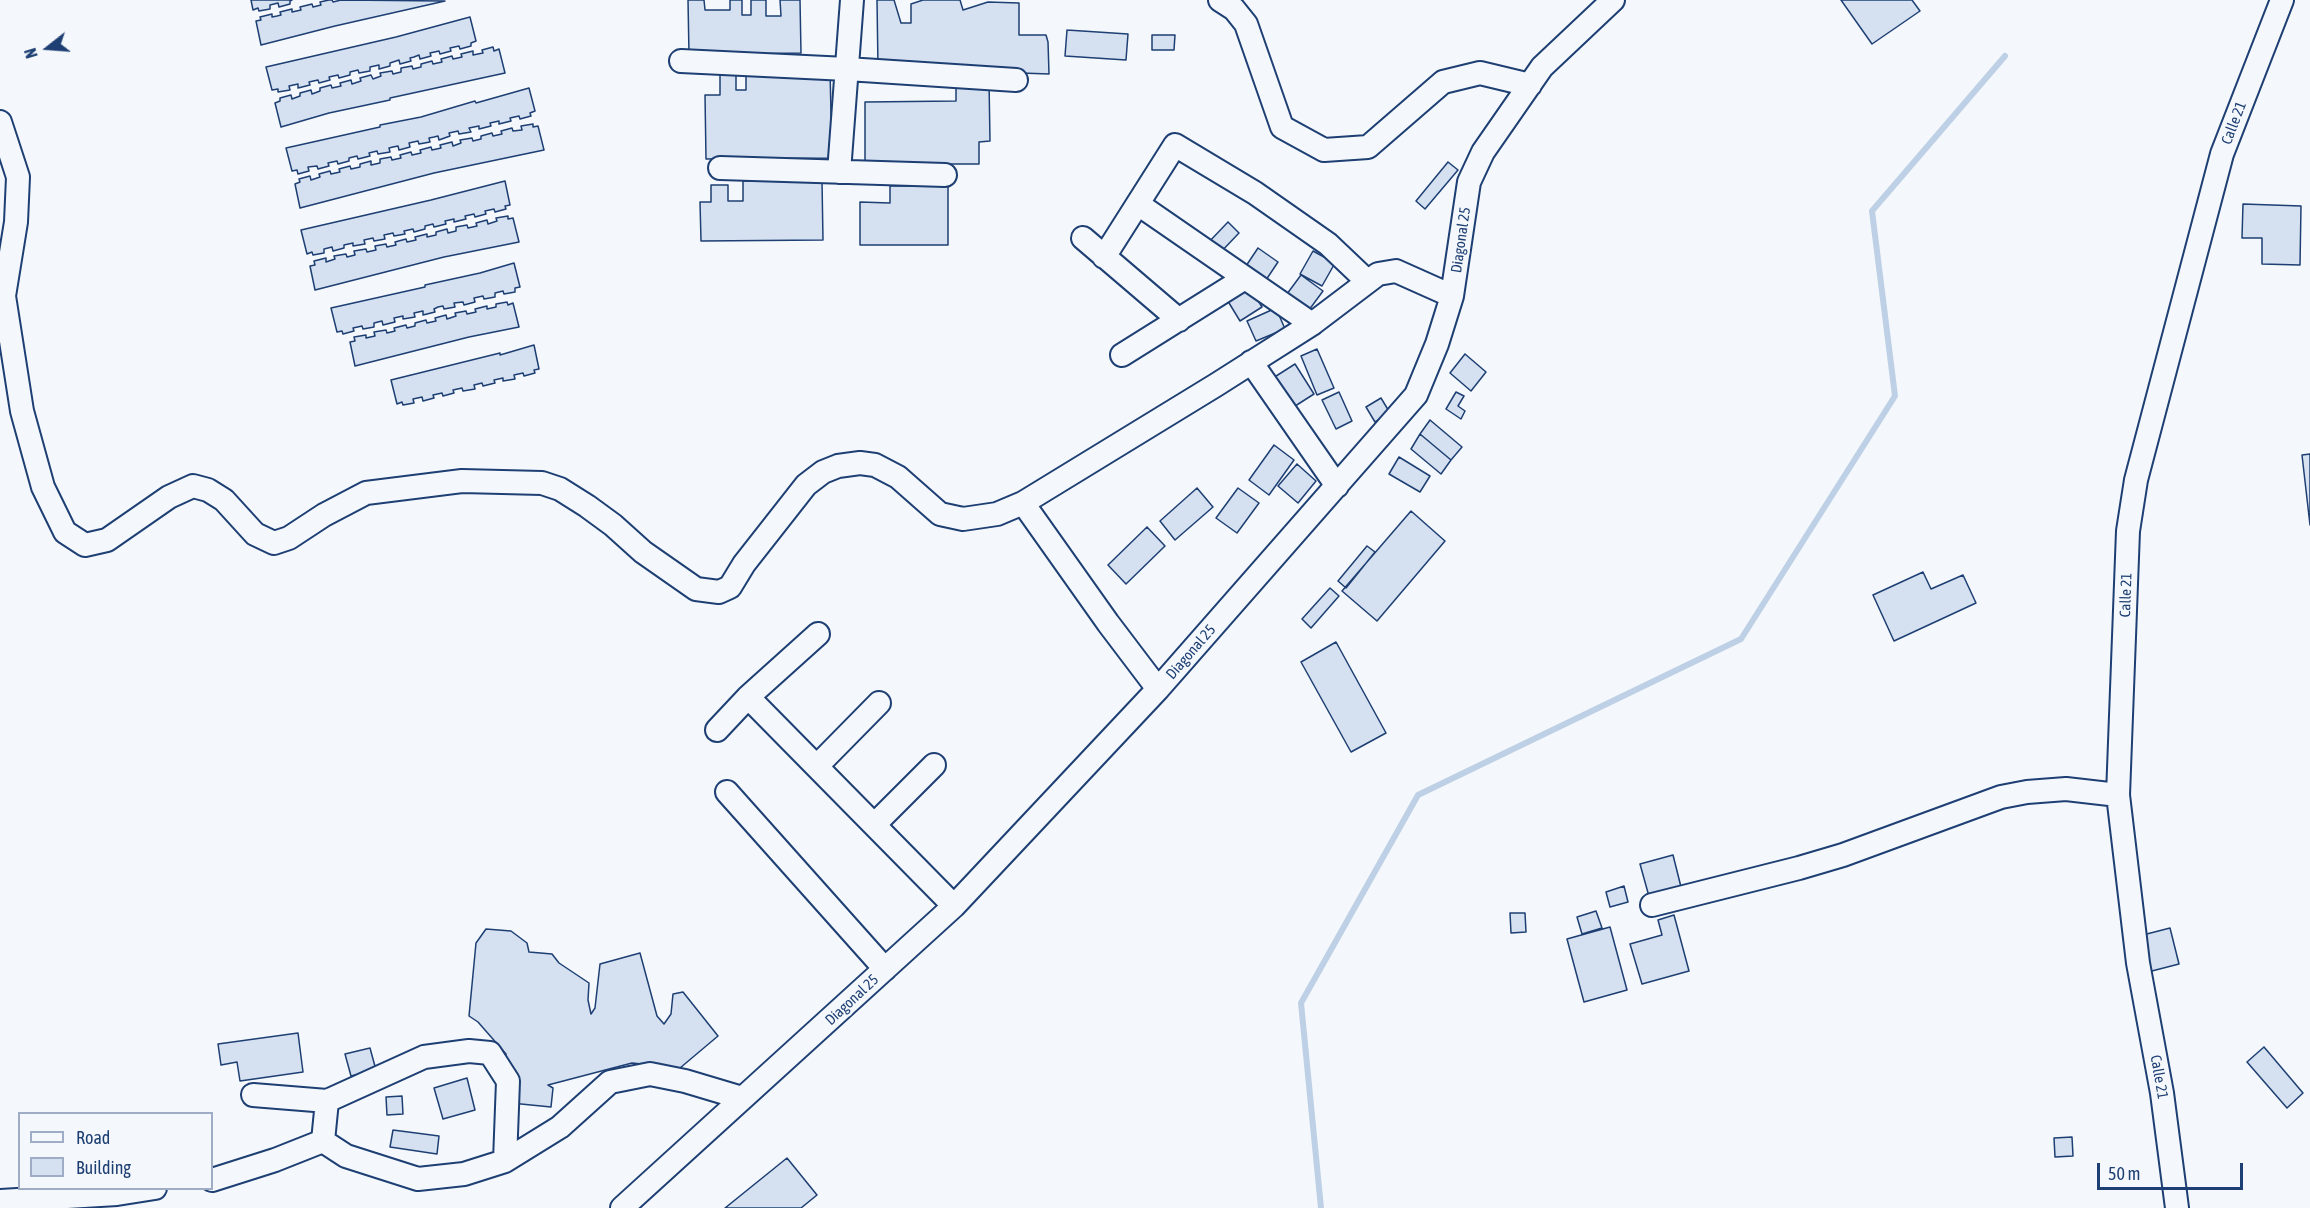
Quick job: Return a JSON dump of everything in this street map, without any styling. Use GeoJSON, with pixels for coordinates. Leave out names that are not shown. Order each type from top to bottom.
{"type":"FeatureCollection","features":[{"type":"Feature","properties":{"kind":"street"},"geometry":{"type":"LineString","coordinates":[[839,172],[852,0]]}},
{"type":"Feature","properties":{"kind":"street"},"geometry":{"type":"LineString","coordinates":[[1220,0],[1234,9],[1246,24],[1282,127],[1324,150],[1368,147],[1443,82],[1480,73],[1530,85]]}},
{"type":"Feature","properties":{"kind":"street","name":"Diagonal 25"},"geometry":{"type":"LineString","coordinates":[[622,1208],[954,906],[1158,689],[1416,395],[1437,344],[1452,296],[1469,182],[1483,152],[1542,67],[1613,0]]}},
{"type":"Feature","properties":{"kind":"street","name":"Calle 21"},"geometry":{"type":"LineString","coordinates":[[2177,1208],[2162,1093],[2138,963],[2118,795],[2128,531],[2136,480],[2222,154],[2282,0]]}},
{"type":"Feature","properties":{"kind":"street"},"geometry":{"type":"LineString","coordinates":[[681,61],[1016,80]]}},
{"type":"Feature","properties":{"kind":"street"},"geometry":{"type":"LineString","coordinates":[[0,122],[18,177],[16,222],[4,296],[22,411],[43,487],[65,532],[85,545],[106,540],[169,497],[193,486],[208,490],[224,500],[255,534],[274,543],[289,538],[324,515],[366,493],[462,481],[542,483],[560,489],[587,506],[613,525],[643,552],[696,589],[719,592],[730,587],[744,564],[806,485],[823,472],[838,466],[860,463],[875,465],[898,477],[940,514],[963,519],[996,514],[1023,503],[1312,324],[1378,274],[1396,271],[1452,296]]}},
{"type":"Feature","properties":{"kind":"street"},"geometry":{"type":"LineString","coordinates":[[1104,257],[1175,145],[1255,193],[1328,244],[1367,281]]}},
{"type":"Feature","properties":{"kind":"street"},"geometry":{"type":"LineString","coordinates":[[720,168],[945,175]]}},
{"type":"Feature","properties":{"kind":"street"},"geometry":{"type":"LineString","coordinates":[[1138,204],[1312,324]]}},
{"type":"Feature","properties":{"kind":"street"},"geometry":{"type":"LineString","coordinates":[[1083,238],[1179,320]]}},
{"type":"Feature","properties":{"kind":"street"},"geometry":{"type":"LineString","coordinates":[[1122,355],[1245,278]]}},
{"type":"Feature","properties":{"kind":"street"},"geometry":{"type":"LineString","coordinates":[[1251,362],[1337,486]]}},
{"type":"Feature","properties":{"kind":"street"},"geometry":{"type":"LineString","coordinates":[[1023,503],[1108,624],[1158,689]]}},
{"type":"Feature","properties":{"kind":"street"},"geometry":{"type":"LineString","coordinates":[[717,730],[748,697],[818,634]]}},
{"type":"Feature","properties":{"kind":"street"},"geometry":{"type":"LineString","coordinates":[[748,697],[954,906]]}},
{"type":"Feature","properties":{"kind":"street"},"geometry":{"type":"LineString","coordinates":[[817,766],[879,703]]}},
{"type":"Feature","properties":{"kind":"street"},"geometry":{"type":"LineString","coordinates":[[875,824],[934,765]]}},
{"type":"Feature","properties":{"kind":"street"},"geometry":{"type":"LineString","coordinates":[[1652,905],[1832,858],[1886,841],[1975,805],[2001,797],[2066,789],[2118,795]]}},
{"type":"Feature","properties":{"kind":"street"},"geometry":{"type":"LineString","coordinates":[[727,792],[885,969]]}},
{"type":"Feature","properties":{"kind":"street"},"geometry":{"type":"LineString","coordinates":[[253,1095],[327,1101],[424,1057],[469,1051],[490,1053],[508,1081],[505,1161]]}},
{"type":"Feature","properties":{"kind":"street"},"geometry":{"type":"LineString","coordinates":[[323,1141],[346,1156],[418,1179],[464,1174],[505,1161],[560,1126],[609,1082],[650,1074],[685,1081],[742,1098]]}},
{"type":"Feature","properties":{"kind":"street"},"geometry":{"type":"LineString","coordinates":[[323,1141],[327,1101]]}},
{"type":"Feature","properties":{"kind":"street"},"geometry":{"type":"LineString","coordinates":[[213,1180],[275,1160],[323,1141]]}},
{"type":"Feature","properties":{"kind":"street"},"geometry":{"type":"LineString","coordinates":[[0,1201],[117,1194],[142,1190]]}},
{"type":"Feature","properties":{"kind":"building"},"geometry":{"type":"Polygon","coordinates":[[[251,0],[292,0],[290,4],[279,7],[278,3],[270,5],[270,9],[259,11],[258,8],[253,10],[251,0]]]}},
{"type":"Feature","properties":{"kind":"building"},"geometry":{"type":"Polygon","coordinates":[[[329,0],[333,2],[341,0],[445,1],[261,45],[256,21],[261,20],[260,17],[272,14],[272,17],[277,16],[281,15],[280,12],[292,9],[292,12],[301,10],[300,7],[312,4],[313,7],[329,0]]]}},
{"type":"Feature","properties":{"kind":"building"},"geometry":{"type":"Polygon","coordinates":[[[688,0],[704,0],[705,10],[730,10],[730,0],[742,0],[742,15],[751,15],[751,0],[766,0],[766,16],[781,16],[780,0],[800,0],[801,53],[689,55],[688,0]]]}},
{"type":"Feature","properties":{"kind":"building"},"geometry":{"type":"Polygon","coordinates":[[[877,0],[894,0],[901,23],[911,23],[911,4],[923,0],[960,0],[963,10],[988,2],[1019,3],[1019,35],[1046,35],[1049,74],[878,68],[877,0]]]}},
{"type":"Feature","properties":{"kind":"building"},"geometry":{"type":"Polygon","coordinates":[[[1841,0],[1912,0],[1920,11],[1872,44],[1841,0]]]}},
{"type":"Feature","properties":{"kind":"building"},"geometry":{"type":"Polygon","coordinates":[[[470,17],[476,41],[471,43],[471,46],[460,49],[459,46],[450,48],[451,51],[440,54],[439,51],[430,53],[431,56],[420,59],[419,55],[410,58],[411,61],[400,64],[399,60],[390,63],[390,66],[379,69],[379,65],[370,67],[370,71],[359,73],[358,70],[339,78],[338,75],[329,77],[330,80],[319,83],[318,80],[309,82],[310,85],[298,88],[298,84],[289,86],[290,90],[278,92],[278,89],[272,90],[266,67],[396,37],[470,17]]]}},
{"type":"Feature","properties":{"kind":"building"},"geometry":{"type":"Polygon","coordinates":[[[1067,30],[1128,34],[1126,60],[1065,56],[1067,30]]]}},
{"type":"Feature","properties":{"kind":"building"},"geometry":{"type":"Polygon","coordinates":[[[1152,35],[1175,35],[1174,50],[1152,50],[1152,35]]]}},
{"type":"Feature","properties":{"kind":"building"},"geometry":{"type":"Polygon","coordinates":[[[493,47],[494,51],[499,49],[505,73],[390,98],[390,100],[329,113],[281,127],[275,103],[280,101],[280,98],[291,95],[292,99],[300,96],[300,93],[311,90],[312,94],[320,91],[320,88],[331,85],[332,88],[341,86],[340,83],[351,80],[352,84],[361,81],[360,78],[371,75],[373,79],[381,76],[380,73],[392,71],[393,74],[401,72],[401,68],[412,66],[413,69],[432,61],[433,64],[442,62],[441,59],[452,56],[453,59],[462,57],[461,54],[473,51],[473,55],[483,53],[482,50],[493,47]]]}},
{"type":"Feature","properties":{"kind":"building"},"geometry":{"type":"Polygon","coordinates":[[[720,70],[736,70],[736,90],[746,90],[746,71],[830,70],[832,158],[706,159],[705,95],[720,95],[720,70]]]}},
{"type":"Feature","properties":{"kind":"building"},"geometry":{"type":"Polygon","coordinates":[[[956,80],[989,80],[990,141],[979,142],[979,164],[865,164],[865,102],[956,101],[956,80]]]}},
{"type":"Feature","properties":{"kind":"building"},"geometry":{"type":"Polygon","coordinates":[[[529,88],[535,111],[530,113],[531,116],[520,119],[519,116],[510,118],[511,121],[499,124],[499,121],[490,123],[491,126],[479,129],[479,126],[469,128],[471,132],[449,133],[450,136],[439,140],[438,136],[429,138],[430,142],[409,143],[410,147],[399,150],[398,146],[389,148],[390,152],[378,154],[377,151],[369,153],[370,156],[358,159],[357,156],[349,158],[349,161],[338,164],[337,161],[328,163],[329,166],[318,169],[317,166],[308,167],[309,171],[298,174],[297,170],[292,171],[286,148],[421,117],[529,88]]]}},
{"type":"Feature","properties":{"kind":"building"},"geometry":{"type":"Polygon","coordinates":[[[533,124],[533,127],[538,126],[544,150],[434,173],[300,208],[295,184],[300,182],[299,179],[310,176],[311,180],[320,177],[319,174],[330,171],[331,174],[340,172],[339,169],[350,166],[351,169],[360,167],[360,164],[371,161],[371,165],[380,163],[380,159],[401,158],[400,155],[411,152],[412,155],[421,153],[420,150],[431,147],[432,150],[441,148],[440,145],[452,142],[453,146],[461,143],[460,140],[472,138],[473,141],[492,133],[493,136],[502,134],[501,131],[512,128],[513,131],[522,130],[521,126],[533,124]]]}},
{"type":"Feature","properties":{"kind":"building"},"geometry":{"type":"Polygon","coordinates":[[[1448,162],[1458,170],[1425,209],[1416,201],[1448,162]]]}},
{"type":"Feature","properties":{"kind":"building"},"geometry":{"type":"Polygon","coordinates":[[[505,181],[510,205],[505,206],[506,209],[495,212],[494,209],[485,211],[486,214],[475,217],[474,214],[465,216],[466,219],[454,222],[454,219],[445,221],[446,224],[434,227],[433,224],[425,226],[425,229],[414,232],[413,229],[404,231],[405,234],[384,235],[385,239],[364,240],[365,244],[353,246],[353,243],[333,251],[332,247],[324,249],[324,253],[307,254],[301,230],[505,181]]]}},
{"type":"Feature","properties":{"kind":"building"},"geometry":{"type":"Polygon","coordinates":[[[743,181],[822,181],[823,240],[701,241],[700,202],[711,202],[711,185],[728,185],[728,201],[743,201],[743,181]]]}},
{"type":"Feature","properties":{"kind":"building"},"geometry":{"type":"Polygon","coordinates":[[[890,186],[948,186],[948,245],[860,245],[860,202],[890,203],[890,186]]]}},
{"type":"Feature","properties":{"kind":"building"},"geometry":{"type":"Polygon","coordinates":[[[2243,204],[2301,206],[2300,265],[2262,264],[2262,238],[2242,238],[2243,204]]]}},
{"type":"Feature","properties":{"kind":"building"},"geometry":{"type":"Polygon","coordinates":[[[508,216],[508,219],[513,218],[519,242],[444,257],[315,290],[310,266],[315,265],[314,261],[326,258],[326,262],[335,259],[334,256],[346,254],[347,257],[355,255],[354,251],[376,250],[375,246],[396,245],[395,242],[406,239],[407,242],[416,240],[415,237],[427,234],[427,237],[436,235],[436,232],[447,229],[448,233],[456,231],[456,227],[477,226],[476,223],[487,220],[488,224],[497,221],[496,218],[508,216]]]}},
{"type":"Feature","properties":{"kind":"building"},"geometry":{"type":"Polygon","coordinates":[[[1228,222],[1239,233],[1218,255],[1207,244],[1228,222]]]}},
{"type":"Feature","properties":{"kind":"building"},"geometry":{"type":"Polygon","coordinates":[[[1258,248],[1278,262],[1264,283],[1244,269],[1258,248]]]}},
{"type":"Feature","properties":{"kind":"building"},"geometry":{"type":"Polygon","coordinates":[[[1313,251],[1335,263],[1322,286],[1300,274],[1313,251]]]}},
{"type":"Feature","properties":{"kind":"building"},"geometry":{"type":"Polygon","coordinates":[[[514,263],[520,287],[515,288],[515,292],[504,294],[503,291],[495,293],[495,297],[474,298],[475,302],[464,305],[463,302],[454,303],[455,307],[444,309],[443,306],[434,309],[435,312],[423,315],[423,311],[414,313],[415,317],[394,318],[395,322],[383,325],[382,321],[374,323],[374,327],[353,328],[354,331],[343,334],[342,331],[337,332],[331,308],[425,287],[425,285],[514,263]]]}},
{"type":"Feature","properties":{"kind":"building"},"geometry":{"type":"Polygon","coordinates":[[[1301,275],[1323,291],[1306,314],[1284,298],[1301,275]]]}},
{"type":"Feature","properties":{"kind":"building"},"geometry":{"type":"Polygon","coordinates":[[[1248,284],[1262,307],[1240,321],[1226,298],[1248,284]]]}},
{"type":"Feature","properties":{"kind":"building"},"geometry":{"type":"Polygon","coordinates":[[[507,302],[508,305],[513,303],[519,327],[469,337],[355,366],[350,342],[355,341],[354,337],[375,336],[374,332],[386,330],[387,333],[395,331],[394,328],[406,325],[407,328],[415,326],[415,323],[426,320],[427,323],[436,321],[435,318],[446,315],[447,319],[456,316],[455,313],[466,311],[467,314],[476,312],[475,309],[487,306],[487,309],[507,302]]]}},
{"type":"Feature","properties":{"kind":"building"},"geometry":{"type":"Polygon","coordinates":[[[1276,308],[1285,329],[1256,341],[1247,321],[1276,308]]]}},
{"type":"Feature","properties":{"kind":"building"},"geometry":{"type":"Polygon","coordinates":[[[534,345],[539,369],[534,370],[535,373],[524,376],[523,373],[514,375],[515,379],[494,380],[495,383],[483,386],[482,383],[474,385],[475,389],[453,390],[454,393],[443,396],[442,393],[433,395],[434,398],[423,401],[422,397],[413,399],[414,403],[397,404],[391,380],[534,345]]]}},
{"type":"Feature","properties":{"kind":"building"},"geometry":{"type":"Polygon","coordinates":[[[1317,349],[1334,388],[1317,395],[1301,356],[1317,349]]]}},
{"type":"Feature","properties":{"kind":"building"},"geometry":{"type":"Polygon","coordinates":[[[1465,354],[1486,372],[1471,391],[1450,373],[1465,354]]]}},
{"type":"Feature","properties":{"kind":"building"},"geometry":{"type":"Polygon","coordinates":[[[1295,364],[1314,394],[1292,408],[1273,378],[1295,364]]]}},
{"type":"Feature","properties":{"kind":"building"},"geometry":{"type":"Polygon","coordinates":[[[1339,392],[1352,421],[1336,429],[1322,400],[1339,392]]]}},
{"type":"Feature","properties":{"kind":"building"},"geometry":{"type":"Polygon","coordinates":[[[1456,392],[1464,396],[1458,406],[1465,411],[1461,419],[1446,409],[1456,392]]]}},
{"type":"Feature","properties":{"kind":"building"},"geometry":{"type":"Polygon","coordinates":[[[1381,398],[1390,413],[1375,422],[1366,407],[1381,398]]]}},
{"type":"Feature","properties":{"kind":"building"},"geometry":{"type":"Polygon","coordinates":[[[1430,420],[1462,447],[1451,460],[1420,434],[1430,420]]]}},
{"type":"Feature","properties":{"kind":"building"},"geometry":{"type":"Polygon","coordinates":[[[1420,434],[1451,460],[1441,474],[1411,449],[1420,434]]]}},
{"type":"Feature","properties":{"kind":"building"},"geometry":{"type":"Polygon","coordinates":[[[1274,445],[1294,460],[1269,495],[1249,480],[1274,445]]]}},
{"type":"Feature","properties":{"kind":"building"},"geometry":{"type":"Polygon","coordinates":[[[2310,454],[2310,525],[2302,455],[2310,454]]]}},
{"type":"Feature","properties":{"kind":"building"},"geometry":{"type":"Polygon","coordinates":[[[1399,457],[1430,476],[1420,492],[1389,474],[1399,457]]]}},
{"type":"Feature","properties":{"kind":"building"},"geometry":{"type":"Polygon","coordinates":[[[1297,464],[1316,481],[1298,503],[1278,486],[1297,464]]]}},
{"type":"Feature","properties":{"kind":"building"},"geometry":{"type":"Polygon","coordinates":[[[1197,488],[1213,507],[1175,540],[1160,521],[1197,488]]]}},
{"type":"Feature","properties":{"kind":"building"},"geometry":{"type":"Polygon","coordinates":[[[1238,488],[1259,503],[1237,533],[1216,518],[1238,488]]]}},
{"type":"Feature","properties":{"kind":"building"},"geometry":{"type":"Polygon","coordinates":[[[1411,511],[1445,541],[1377,621],[1342,591],[1411,511]]]}},
{"type":"Feature","properties":{"kind":"building"},"geometry":{"type":"Polygon","coordinates":[[[1147,527],[1165,546],[1126,584],[1108,565],[1147,527]]]}},
{"type":"Feature","properties":{"kind":"building"},"geometry":{"type":"Polygon","coordinates":[[[1367,546],[1375,552],[1346,588],[1338,581],[1367,546]]]}},
{"type":"Feature","properties":{"kind":"building"},"geometry":{"type":"Polygon","coordinates":[[[1923,572],[1931,589],[1963,575],[1976,603],[1894,641],[1873,595],[1923,572]]]}},
{"type":"Feature","properties":{"kind":"building"},"geometry":{"type":"Polygon","coordinates":[[[1330,588],[1339,596],[1311,628],[1302,619],[1330,588]]]}},
{"type":"Feature","properties":{"kind":"building"},"geometry":{"type":"Polygon","coordinates":[[[1336,642],[1386,733],[1351,752],[1301,662],[1336,642]]]}},
{"type":"Feature","properties":{"kind":"building"},"geometry":{"type":"Polygon","coordinates":[[[1673,855],[1682,891],[1650,900],[1640,864],[1673,855]]]}},
{"type":"Feature","properties":{"kind":"building"},"geometry":{"type":"Polygon","coordinates":[[[1624,886],[1628,902],[1610,907],[1606,892],[1624,886]]]}},
{"type":"Feature","properties":{"kind":"building"},"geometry":{"type":"Polygon","coordinates":[[[1596,911],[1602,928],[1582,934],[1577,917],[1596,911]]]}},
{"type":"Feature","properties":{"kind":"building"},"geometry":{"type":"Polygon","coordinates":[[[1510,913],[1525,913],[1526,932],[1511,933],[1510,913]]]}},
{"type":"Feature","properties":{"kind":"building"},"geometry":{"type":"Polygon","coordinates":[[[1674,915],[1689,971],[1642,984],[1630,944],[1662,935],[1658,920],[1674,915]]]}},
{"type":"Feature","properties":{"kind":"building"},"geometry":{"type":"Polygon","coordinates":[[[1610,927],[1627,990],[1584,1002],[1567,939],[1610,927]]]}},
{"type":"Feature","properties":{"kind":"building"},"geometry":{"type":"Polygon","coordinates":[[[2170,928],[2179,964],[2148,972],[2139,936],[2170,928]]]}},
{"type":"Feature","properties":{"kind":"building"},"geometry":{"type":"Polygon","coordinates":[[[486,929],[511,931],[527,943],[529,952],[552,954],[559,963],[589,983],[588,1000],[591,1014],[595,1008],[600,964],[640,953],[657,1016],[664,1024],[671,1014],[673,994],[683,992],[718,1036],[680,1068],[632,1063],[548,1085],[553,1088],[551,1107],[501,1102],[506,1054],[478,1022],[469,1016],[476,943],[486,929]]]}},
{"type":"Feature","properties":{"kind":"building"},"geometry":{"type":"Polygon","coordinates":[[[298,1033],[303,1072],[240,1081],[237,1062],[221,1065],[218,1044],[298,1033]]]}},
{"type":"Feature","properties":{"kind":"building"},"geometry":{"type":"Polygon","coordinates":[[[2264,1047],[2303,1093],[2287,1108],[2247,1062],[2264,1047]]]}},
{"type":"Feature","properties":{"kind":"building"},"geometry":{"type":"Polygon","coordinates":[[[370,1048],[376,1070],[351,1076],[345,1054],[370,1048]]]}},
{"type":"Feature","properties":{"kind":"building"},"geometry":{"type":"Polygon","coordinates":[[[467,1078],[475,1110],[443,1119],[434,1088],[467,1078]]]}},
{"type":"Feature","properties":{"kind":"building"},"geometry":{"type":"Polygon","coordinates":[[[402,1096],[403,1114],[387,1115],[386,1097],[402,1096]]]}},
{"type":"Feature","properties":{"kind":"building"},"geometry":{"type":"Polygon","coordinates":[[[393,1130],[439,1136],[437,1154],[390,1147],[393,1130]]]}},
{"type":"Feature","properties":{"kind":"building"},"geometry":{"type":"Polygon","coordinates":[[[2072,1137],[2073,1156],[2055,1157],[2054,1138],[2072,1137]]]}},
{"type":"Feature","properties":{"kind":"building"},"geometry":{"type":"Polygon","coordinates":[[[787,1158],[817,1195],[801,1208],[725,1208],[787,1158]]]}},
{"type":"Feature","properties":{"kind":"waterway"},"geometry":{"type":"LineString","coordinates":[[1321,1208],[1301,1003],[1418,795],[1741,639],[1895,396],[1872,211],[2005,56]]}}]}
